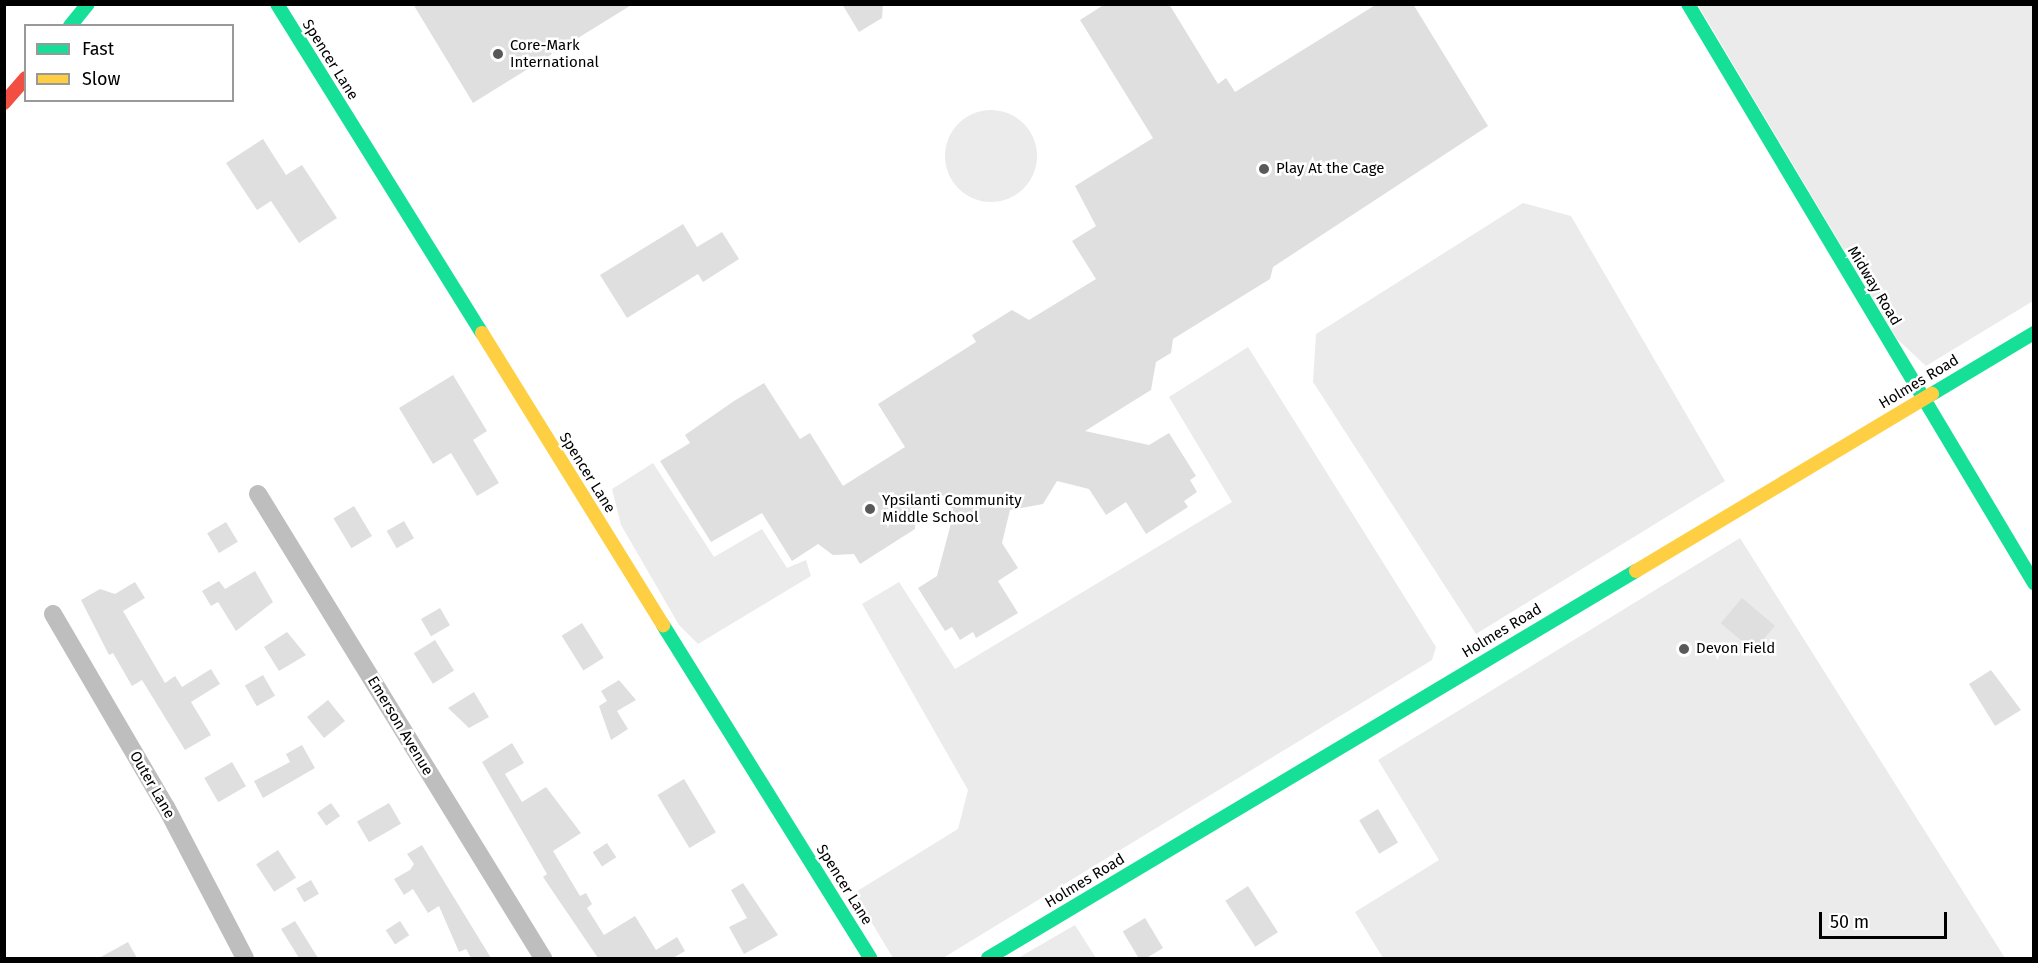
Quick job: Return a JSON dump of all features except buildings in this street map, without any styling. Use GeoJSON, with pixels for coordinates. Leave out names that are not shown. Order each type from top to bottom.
{"type":"FeatureCollection","features":[{"type":"Feature","properties":{"kind":"street"},"geometry":{"type":"LineString","coordinates":[[72,24],[88,4]]}},
{"type":"Feature","properties":{"kind":"street","name":"Spencer Lane"},"geometry":{"type":"LineString","coordinates":[[276,4],[870,958]]}},
{"type":"Feature","properties":{"kind":"street","name":"Midway Road"},"geometry":{"type":"LineString","coordinates":[[1688,4],[2034,583]]}},
{"type":"Feature","properties":{"kind":"street"},"geometry":{"type":"LineString","coordinates":[[4,103],[24,80]]}},
{"type":"Feature","properties":{"kind":"street","name":"Holmes Road"},"geometry":{"type":"LineString","coordinates":[[988,958],[2034,333]]}},
{"type":"Feature","properties":{"kind":"street","name":"Emerson Avenue"},"geometry":{"type":"LineString","coordinates":[[258,494],[543,958]]}},
{"type":"Feature","properties":{"kind":"street","name":"Outer Lane"},"geometry":{"type":"LineString","coordinates":[[53,614],[166,807],[245,958]]}},
{"type":"Feature","properties":{"kind":"shaded area"},"geometry":{"type":"Polygon","coordinates":[[[1698,5],[2033,5],[2033,301],[1926,366],[1897,339],[1698,5]]]}},
{"type":"Feature","properties":{"kind":"shaded area"},"geometry":{"type":"Polygon","coordinates":[[[991,110],[1009,113],[1024,123],[1034,138],[1037,156],[1034,174],[1024,189],[1009,199],[991,202],[973,199],[958,189],[948,174],[945,156],[948,138],[958,123],[973,113],[991,110]]]}},
{"type":"Feature","properties":{"kind":"shaded area"},"geometry":{"type":"Polygon","coordinates":[[[1523,203],[1571,216],[1725,481],[1476,634],[1313,382],[1316,334],[1523,203]]]}},
{"type":"Feature","properties":{"kind":"shaded area"},"geometry":{"type":"Polygon","coordinates":[[[1248,347],[1436,647],[1432,660],[943,958],[893,958],[854,893],[958,829],[968,790],[862,604],[899,582],[955,669],[1232,502],[1169,397],[1248,347]]]}},
{"type":"Feature","properties":{"kind":"shaded area"},"geometry":{"type":"Polygon","coordinates":[[[653,463],[714,557],[762,529],[787,568],[806,560],[811,576],[698,644],[679,625],[621,525],[612,489],[653,463]]]}},
{"type":"Feature","properties":{"kind":"shaded area","name":"Devon Field"},"geometry":{"type":"Polygon","coordinates":[[[1740,538],[2005,958],[1383,958],[1355,912],[1439,860],[1378,760],[1740,538]]]}},
{"type":"Feature","properties":{"kind":"shaded area"},"geometry":{"type":"Polygon","coordinates":[[[1075,925],[1096,958],[1018,958],[1075,925]]]}},
{"type":"Feature","properties":{"kind":"traffic: fast"},"geometry":{"type":"LineString","coordinates":[[72,24],[88,4]]}},
{"type":"Feature","properties":{"kind":"traffic: fast"},"geometry":{"type":"LineString","coordinates":[[277,4],[482,333]]}},
{"type":"Feature","properties":{"kind":"traffic: fast"},"geometry":{"type":"LineString","coordinates":[[1688,4],[2034,583]]}},
{"type":"Feature","properties":{"kind":"traffic: fast"},"geometry":{"type":"LineString","coordinates":[[1932,394],[2034,333]]}},
{"type":"Feature","properties":{"kind":"traffic: fast"},"geometry":{"type":"LineString","coordinates":[[988,958],[1636,571]]}},
{"type":"Feature","properties":{"kind":"traffic: fast"},"geometry":{"type":"LineString","coordinates":[[663,625],[870,958]]}},
{"type":"Feature","properties":{"kind":"traffic: slow"},"geometry":{"type":"LineString","coordinates":[[482,333],[663,625]]}},
{"type":"Feature","properties":{"kind":"traffic: slow"},"geometry":{"type":"LineString","coordinates":[[1636,571],[1932,394]]}},
{"type":"Feature","properties":{"kind":"traffic: jam"},"geometry":{"type":"LineString","coordinates":[[4,103],[24,80]]}},
{"type":"Feature","properties":{"kind":"place","name":"Core-Mark International"},"geometry":{"type":"Point","coordinates":[498,54]}},
{"type":"Feature","properties":{"kind":"place","name":"Play At the Cage"},"geometry":{"type":"Point","coordinates":[1264,169]}},
{"type":"Feature","properties":{"kind":"place","name":"Ypsilanti Community Middle School"},"geometry":{"type":"Point","coordinates":[870,509]}},
{"type":"Feature","properties":{"kind":"place","name":"Devon Field"},"geometry":{"type":"Point","coordinates":[1684,649]}}]}
